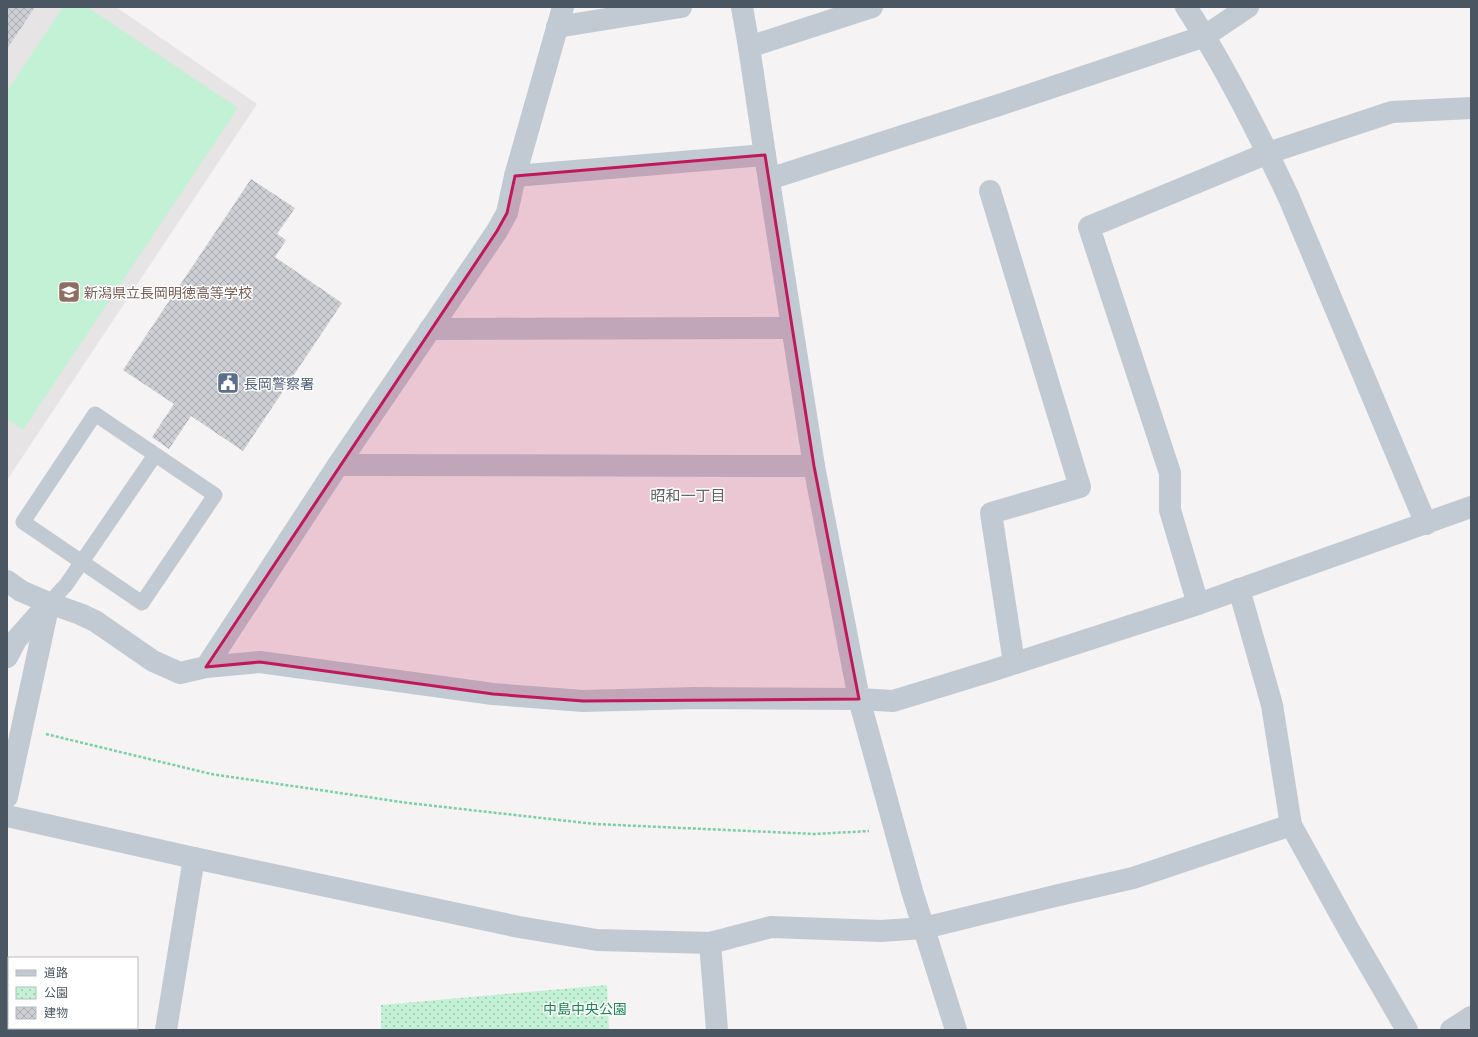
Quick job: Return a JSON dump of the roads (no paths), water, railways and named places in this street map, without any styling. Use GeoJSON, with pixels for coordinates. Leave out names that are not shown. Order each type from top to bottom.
{"type":"FeatureCollection","features":[{"type":"Feature","properties":{"kind":"street"},"geometry":{"type":"LineString","coordinates":[[206,667],[338,465],[497,231],[507,213],[515,176],[560,17],[681,7]]}},
{"type":"Feature","properties":{"kind":"street"},"geometry":{"type":"LineString","coordinates":[[742,7],[814,466],[859,699],[894,826],[956,1030]]}},
{"type":"Feature","properties":{"kind":"street"},"geometry":{"type":"LineString","coordinates":[[749,47],[872,7]]}},
{"type":"Feature","properties":{"kind":"street"},"geometry":{"type":"LineString","coordinates":[[1186,7],[1206,36],[1268,153],[1289,198],[1426,524]]}},
{"type":"Feature","properties":{"kind":"street"},"geometry":{"type":"LineString","coordinates":[[769,179],[1206,36],[1248,7]]}},
{"type":"Feature","properties":{"kind":"street"},"geometry":{"type":"LineString","coordinates":[[1198,604],[1170,510],[1170,473],[1089,227],[1268,153],[1392,112],[1471,108]]}},
{"type":"Feature","properties":{"kind":"street"},"geometry":{"type":"LineString","coordinates":[[515,176],[765,155]]}},
{"type":"Feature","properties":{"kind":"street"},"geometry":{"type":"LineString","coordinates":[[990,191],[1080,487],[991,513],[1014,663]]}},
{"type":"Feature","properties":{"kind":"street"},"geometry":{"type":"LineString","coordinates":[[430,329],[792,328]]}},
{"type":"Feature","properties":{"kind":"street"},"geometry":{"type":"LineString","coordinates":[[338,465],[814,466]]}},
{"type":"Feature","properties":{"kind":"street"},"geometry":{"type":"LineString","coordinates":[[7,581],[21,591],[94,621],[152,661],[180,673],[206,667],[260,662],[493,694],[583,701],[695,698],[859,699],[893,701],[1198,604],[1471,507]]}},
{"type":"Feature","properties":{"kind":"street"},"geometry":{"type":"LineString","coordinates":[[1239,589],[1272,705],[1291,825],[1349,930],[1407,1030]]}},
{"type":"Feature","properties":{"kind":"street"},"geometry":{"type":"LineString","coordinates":[[7,657],[16,640],[49,603]]}},
{"type":"Feature","properties":{"kind":"street"},"geometry":{"type":"LineString","coordinates":[[7,797],[49,603]]}},
{"type":"Feature","properties":{"kind":"street"},"geometry":{"type":"LineString","coordinates":[[7,816],[194,858],[519,927],[597,940],[710,943],[771,927],[880,931],[924,928],[1133,878],[1291,825]]}},
{"type":"Feature","properties":{"kind":"street"},"geometry":{"type":"LineString","coordinates":[[166,1030],[194,858]]}},
{"type":"Feature","properties":{"kind":"street"},"geometry":{"type":"LineString","coordinates":[[710,943],[717,1030]]}},
{"type":"Feature","properties":{"kind":"street"},"geometry":{"type":"LineString","coordinates":[[1451,1030],[1471,1017]]}},
{"type":"Feature","properties":{"kind":"lane"},"geometry":{"type":"LineString","coordinates":[[95,414],[155,455],[214,495],[142,603],[23,522],[95,414]]}},
{"type":"Feature","properties":{"kind":"lane"},"geometry":{"type":"LineString","coordinates":[[49,603],[66,586],[155,455]]}},
{"type":"Feature","properties":{"kind":"place","name":"新潟県立長岡明徳高等学校"},"geometry":{"type":"Point","coordinates":[69,292]}},
{"type":"Feature","properties":{"kind":"place","name":"長岡警察署"},"geometry":{"type":"Point","coordinates":[228,383]}},
{"type":"Feature","properties":{"kind":"district","name":"昭和一丁目"},"geometry":{"type":"Point","coordinates":[688,495]}},
{"type":"Feature","properties":{"kind":"park label","name":"中島中央公園"},"geometry":{"type":"Point","coordinates":[585,1008]}}]}
